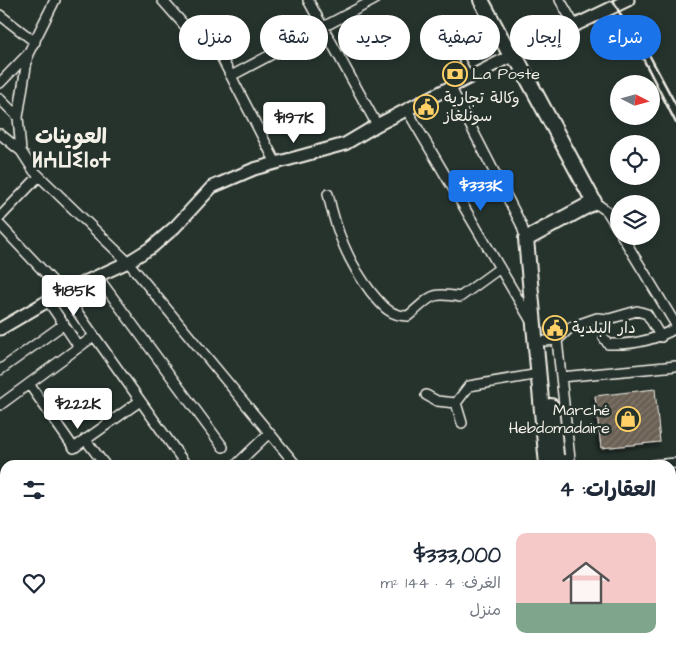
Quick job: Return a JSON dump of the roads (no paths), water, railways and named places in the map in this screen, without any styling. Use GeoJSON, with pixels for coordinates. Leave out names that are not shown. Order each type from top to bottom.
{"type":"FeatureCollection","features":[{"type":"Feature","properties":{"kind":"main road"},"geometry":{"type":"LineString","coordinates":[[481,0],[510,46]]}},
{"type":"Feature","properties":{"kind":"main road"},"geometry":{"type":"LineString","coordinates":[[492,0],[510,42]]}},
{"type":"Feature","properties":{"kind":"main road"},"geometry":{"type":"LineString","coordinates":[[518,60],[594,202],[530,237]]}},
{"type":"Feature","properties":{"kind":"main road"},"geometry":{"type":"LineString","coordinates":[[530,237],[534,325],[539,374],[553,460]]}},
{"type":"Feature","properties":{"kind":"main road"},"geometry":{"type":"LineString","coordinates":[[530,237],[551,341],[554,460]]}},
{"type":"Feature","properties":{"kind":"street"},"geometry":{"type":"LineString","coordinates":[[20,151],[18,117],[28,54],[56,0]]}},
{"type":"Feature","properties":{"kind":"street"},"geometry":{"type":"LineString","coordinates":[[162,0],[185,26],[217,49],[276,163]]}},
{"type":"Feature","properties":{"kind":"street"},"geometry":{"type":"LineString","coordinates":[[308,0],[317,15]]}},
{"type":"Feature","properties":{"kind":"street"},"geometry":{"type":"LineString","coordinates":[[328,25],[374,0]]}},
{"type":"Feature","properties":{"kind":"street"},"geometry":{"type":"LineString","coordinates":[[560,0],[569,15]]}},
{"type":"Feature","properties":{"kind":"street"},"geometry":{"type":"LineString","coordinates":[[580,24],[628,0]]}},
{"type":"Feature","properties":{"kind":"street"},"geometry":{"type":"LineString","coordinates":[[0,15],[34,42]]}},
{"type":"Feature","properties":{"kind":"street"},"geometry":{"type":"LineString","coordinates":[[328,34],[378,125]]}},
{"type":"Feature","properties":{"kind":"street"},"geometry":{"type":"LineString","coordinates":[[0,82],[28,54]]}},
{"type":"Feature","properties":{"kind":"street"},"geometry":{"type":"LineString","coordinates":[[2,325],[62,292],[128,262],[175,227],[212,187],[254,168],[345,144],[407,110],[510,59]]}},
{"type":"Feature","properties":{"kind":"street"},"geometry":{"type":"LineString","coordinates":[[231,76],[261,60]]}},
{"type":"Feature","properties":{"kind":"street"},"geometry":{"type":"LineString","coordinates":[[451,88],[530,237]]}},
{"type":"Feature","properties":{"kind":"street"},"geometry":{"type":"LineString","coordinates":[[0,99],[18,117]]}},
{"type":"Feature","properties":{"kind":"street"},"geometry":{"type":"LineString","coordinates":[[407,110],[534,325]]}},
{"type":"Feature","properties":{"kind":"street"},"geometry":{"type":"LineString","coordinates":[[0,134],[20,151],[39,176],[128,262],[268,434],[291,460]]}},
{"type":"Feature","properties":{"kind":"street"},"geometry":{"type":"LineString","coordinates":[[0,218],[39,176]]}},
{"type":"Feature","properties":{"kind":"street"},"geometry":{"type":"LineString","coordinates":[[328,194],[334,222],[356,272],[387,311],[399,316],[408,316],[428,298],[438,293],[460,297],[500,268]]}},
{"type":"Feature","properties":{"kind":"street"},"geometry":{"type":"LineString","coordinates":[[594,202],[610,214]]}},
{"type":"Feature","properties":{"kind":"street"},"geometry":{"type":"LineString","coordinates":[[0,225],[62,292],[182,460]]}},
{"type":"Feature","properties":{"kind":"street"},"geometry":{"type":"LineString","coordinates":[[604,338],[608,344],[634,345],[661,337],[676,327],[627,245]]}},
{"type":"Feature","properties":{"kind":"street"},"geometry":{"type":"LineString","coordinates":[[98,276],[224,447]]}},
{"type":"Feature","properties":{"kind":"street"},"geometry":{"type":"LineString","coordinates":[[48,301],[79,347]]}},
{"type":"Feature","properties":{"kind":"street"},"geometry":{"type":"LineString","coordinates":[[566,460],[570,459],[561,377],[551,341],[571,327],[597,318],[609,319],[637,311],[647,314],[661,337]]}},
{"type":"Feature","properties":{"kind":"street"},"geometry":{"type":"LineString","coordinates":[[0,370],[64,324]]}},
{"type":"Feature","properties":{"kind":"street"},"geometry":{"type":"LineString","coordinates":[[0,405],[94,336]]}},
{"type":"Feature","properties":{"kind":"street"},"geometry":{"type":"LineString","coordinates":[[561,377],[676,366]]}},
{"type":"Feature","properties":{"kind":"street"},"geometry":{"type":"LineString","coordinates":[[456,403],[469,386],[539,374]]}},
{"type":"Feature","properties":{"kind":"street"},"geometry":{"type":"LineString","coordinates":[[29,384],[74,448],[140,401]]}},
{"type":"Feature","properties":{"kind":"street"},"geometry":{"type":"LineString","coordinates":[[426,395],[437,401],[456,403]]}},
{"type":"Feature","properties":{"kind":"street"},"geometry":{"type":"LineString","coordinates":[[456,403],[462,423]]}},
{"type":"Feature","properties":{"kind":"street"},"geometry":{"type":"LineString","coordinates":[[241,460],[268,434]]}},
{"type":"Feature","properties":{"kind":"street"},"geometry":{"type":"LineString","coordinates":[[85,439],[100,460]]}},
{"type":"Feature","properties":{"kind":"lane"},"geometry":{"type":"LineString","coordinates":[[462,60],[472,77]]}},
{"type":"Feature","properties":{"kind":"railway"},"geometry":{"type":"LineString","coordinates":[[613,0],[676,123]]}},
{"type":"Feature","properties":{"kind":"railway"},"geometry":{"type":"LineString","coordinates":[[652,60],[676,105]]}},
{"type":"Feature","properties":{"kind":"place","name":"La Poste"},"geometry":{"type":"Point","coordinates":[455,74]}},
{"type":"Feature","properties":{"kind":"place","name":"وكالة تجارية سونلغاز"},"geometry":{"type":"Point","coordinates":[426,107]}},
{"type":"Feature","properties":{"kind":"place","name":"دار البلدية"},"geometry":{"type":"Point","coordinates":[555,328]}},
{"type":"Feature","properties":{"kind":"place","name":"Marché Hebdomadaire"},"geometry":{"type":"Point","coordinates":[628,419]}},
{"type":"Feature","properties":{"kind":"district","name":"العوينات ⵍⵄⵡⵉⵏⴰⵜ"},"geometry":{"type":"Point","coordinates":[71,148]}}]}
